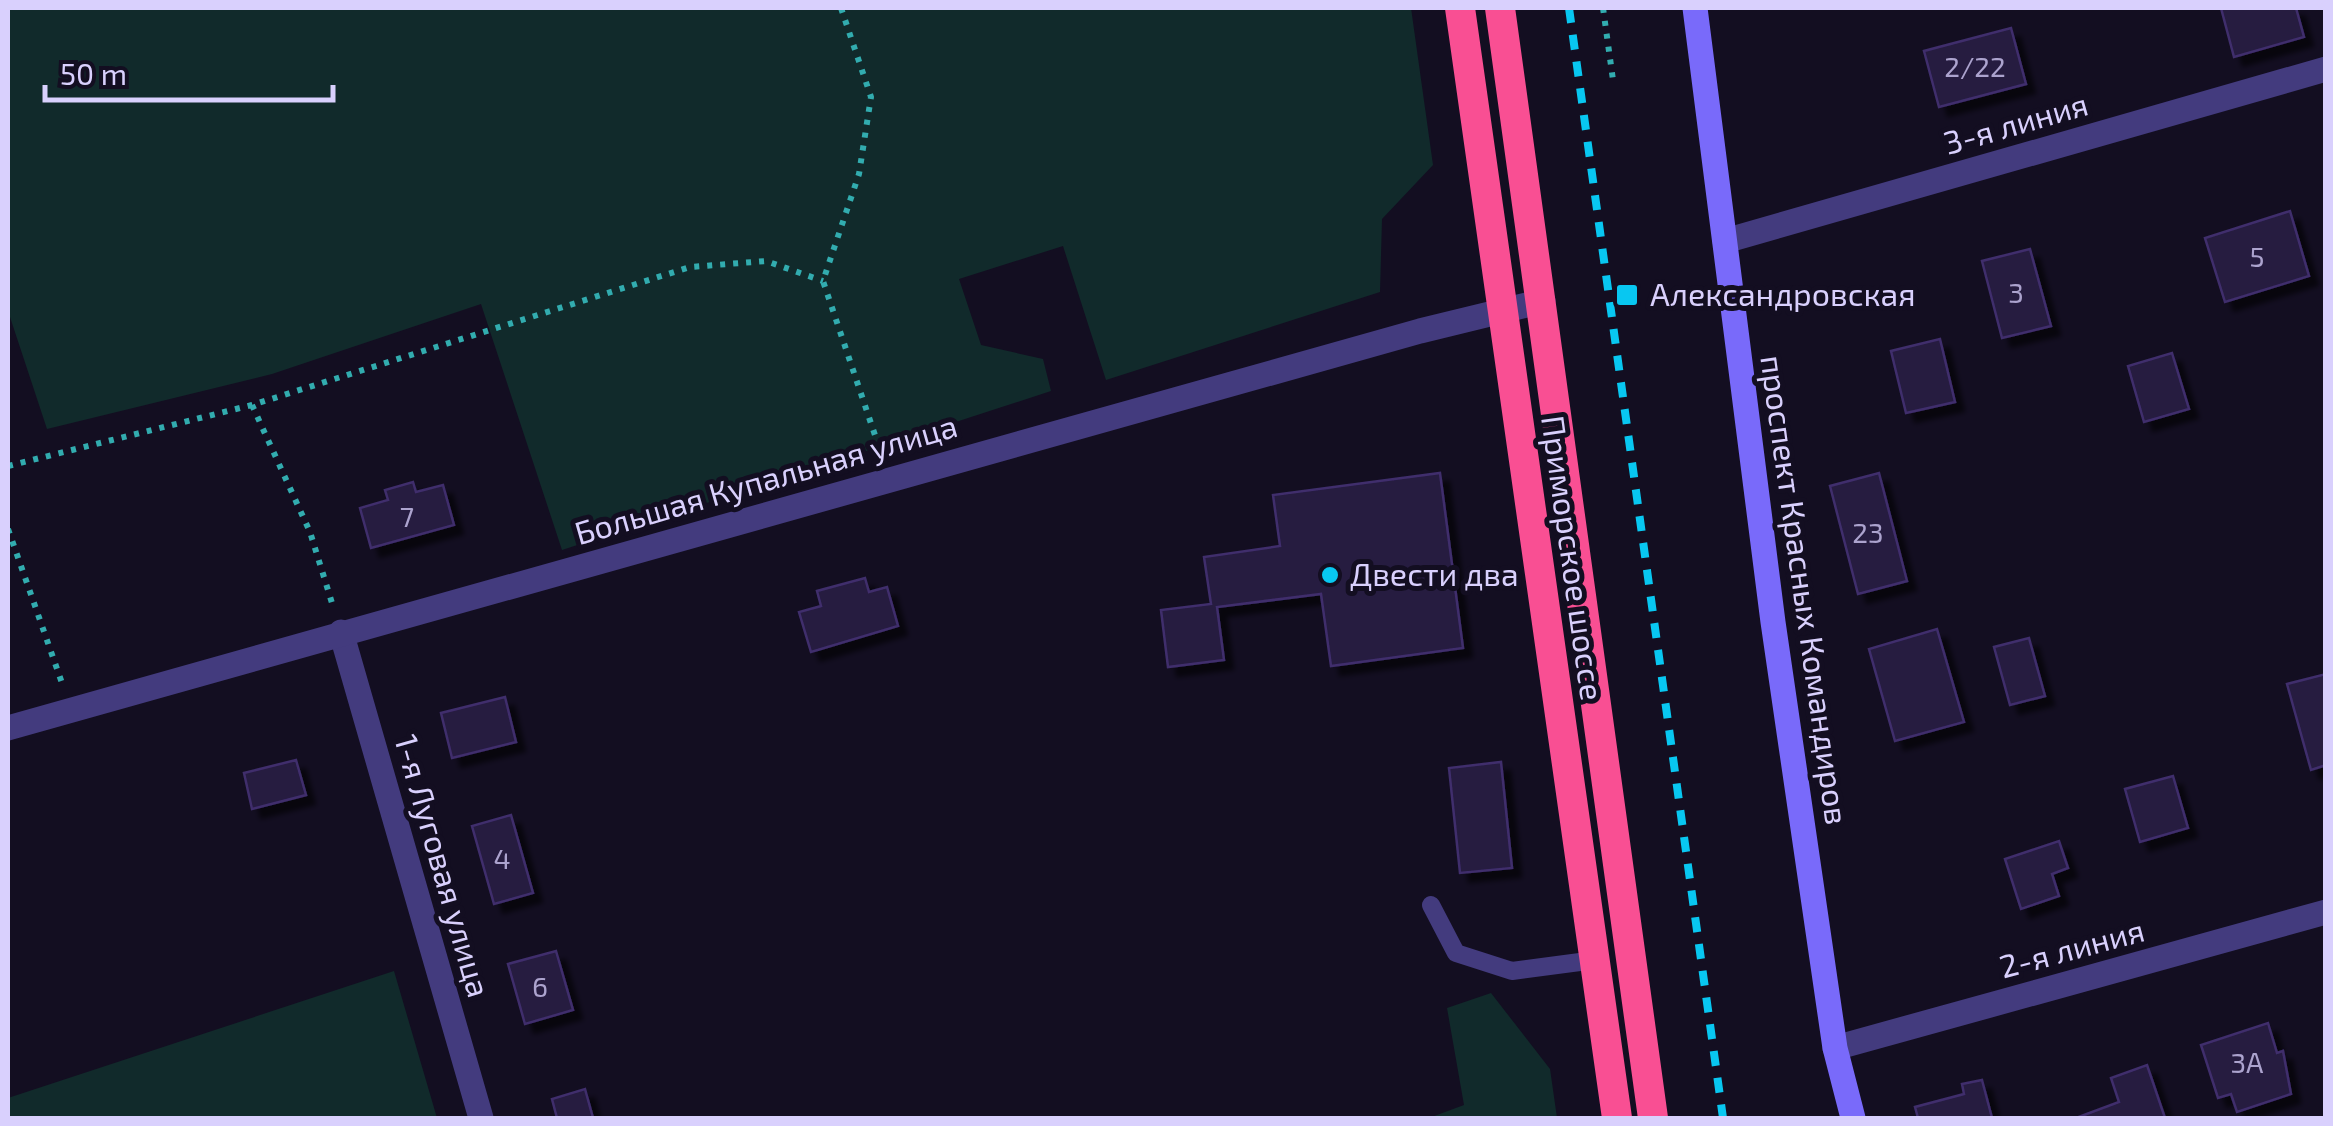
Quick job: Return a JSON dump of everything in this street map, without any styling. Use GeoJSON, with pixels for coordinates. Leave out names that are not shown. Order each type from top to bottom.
{"type":"FeatureCollection","features":[{"type":"Feature","properties":{"kind":"highway","name":"Приморское шоссе"},"geometry":{"type":"LineString","coordinates":[[1460,8],[1617,1118]]}},
{"type":"Feature","properties":{"kind":"highway","name":"Приморское шоссе"},"geometry":{"type":"LineString","coordinates":[[1500,8],[1544,300],[1653,1118]]}},
{"type":"Feature","properties":{"kind":"street","name":"проспект Красных Командиров"},"geometry":{"type":"LineString","coordinates":[[1696,8],[1773,622],[1835,1048],[1853,1118]]}},
{"type":"Feature","properties":{"kind":"street","name":"3-я линия"},"geometry":{"type":"LineString","coordinates":[[1725,241],[2326,69]]}},
{"type":"Feature","properties":{"kind":"street","name":"Большая Купальная улица"},"geometry":{"type":"LineString","coordinates":[[8,728],[340,632],[1544,300]]}},
{"type":"Feature","properties":{"kind":"street","name":"1-я Луговая улица"},"geometry":{"type":"LineString","coordinates":[[340,632],[481,1118]]}},
{"type":"Feature","properties":{"kind":"street","name":"2-я линия"},"geometry":{"type":"LineString","coordinates":[[1835,1048],[2326,912]]}},
{"type":"Feature","properties":{"kind":"lane"},"geometry":{"type":"LineString","coordinates":[[1431,905],[1456,953],[1512,970],[1595,960]]}},
{"type":"Feature","properties":{"kind":"path"},"geometry":{"type":"LineString","coordinates":[[841,8],[872,97],[858,174],[823,281],[890,480]]}},
{"type":"Feature","properties":{"kind":"path"},"geometry":{"type":"LineString","coordinates":[[1604,8],[1613,80]]}},
{"type":"Feature","properties":{"kind":"path"},"geometry":{"type":"LineString","coordinates":[[8,466],[252,405],[690,268],[766,261],[823,281]]}},
{"type":"Feature","properties":{"kind":"path"},"geometry":{"type":"LineString","coordinates":[[252,405],[310,532],[340,632]]}},
{"type":"Feature","properties":{"kind":"path"},"geometry":{"type":"LineString","coordinates":[[8,529],[71,710]]}},
{"type":"Feature","properties":{"kind":"green space"},"geometry":{"type":"Polygon","coordinates":[[[8,8],[1411,8],[1433,165],[1382,219],[1380,292],[1106,380],[1063,246],[959,279],[981,345],[1043,359],[1051,391],[562,550],[481,304],[272,374],[47,429],[8,311],[8,8]]]}},
{"type":"Feature","properties":{"kind":"green space"},"geometry":{"type":"Polygon","coordinates":[[[394,971],[437,1118],[8,1118],[8,1098],[394,971]]]}},
{"type":"Feature","properties":{"kind":"green space"},"geometry":{"type":"Polygon","coordinates":[[[1491,993],[1550,1069],[1557,1118],[1429,1118],[1464,1105],[1447,1008],[1491,993]]]}},
{"type":"Feature","properties":{"kind":"building"},"geometry":{"type":"Polygon","coordinates":[[[2221,8],[2296,8],[2304,37],[2234,57],[2221,8]]]}},
{"type":"Feature","properties":{"kind":"building"},"geometry":{"type":"Polygon","coordinates":[[[2011,28],[2026,84],[1939,107],[1924,51],[2011,28]]]}},
{"type":"Feature","properties":{"kind":"building"},"geometry":{"type":"Polygon","coordinates":[[[2290,211],[2309,276],[2225,302],[2205,238],[2290,211]]]}},
{"type":"Feature","properties":{"kind":"building"},"geometry":{"type":"Polygon","coordinates":[[[2030,249],[2051,326],[2002,338],[1982,261],[2030,249]]]}},
{"type":"Feature","properties":{"kind":"building"},"geometry":{"type":"Polygon","coordinates":[[[1940,339],[1955,402],[1906,413],[1891,351],[1940,339]]]}},
{"type":"Feature","properties":{"kind":"building"},"geometry":{"type":"Polygon","coordinates":[[[2172,353],[2189,409],[2144,422],[2128,366],[2172,353]]]}},
{"type":"Feature","properties":{"kind":"building","name":"Двести два"},"geometry":{"type":"Polygon","coordinates":[[[1440,473],[1463,648],[1331,666],[1321,594],[1217,607],[1224,660],[1168,667],[1161,610],[1211,604],[1204,557],[1280,546],[1273,495],[1440,473]]]}},
{"type":"Feature","properties":{"kind":"building"},"geometry":{"type":"Polygon","coordinates":[[[1879,473],[1907,581],[1858,594],[1830,486],[1879,473]]]}},
{"type":"Feature","properties":{"kind":"building"},"geometry":{"type":"Polygon","coordinates":[[[413,482],[416,492],[443,485],[454,525],[371,548],[360,508],[388,500],[385,490],[413,482]]]}},
{"type":"Feature","properties":{"kind":"building"},"geometry":{"type":"Polygon","coordinates":[[[865,578],[869,592],[887,587],[898,626],[811,652],[799,612],[821,606],[817,591],[865,578]]]}},
{"type":"Feature","properties":{"kind":"building"},"geometry":{"type":"Polygon","coordinates":[[[1937,629],[1964,722],[1895,741],[1869,649],[1937,629]]]}},
{"type":"Feature","properties":{"kind":"building"},"geometry":{"type":"Polygon","coordinates":[[[2029,638],[2045,696],[2010,705],[1994,647],[2029,638]]]}},
{"type":"Feature","properties":{"kind":"building"},"geometry":{"type":"Polygon","coordinates":[[[2326,674],[2326,765],[2311,770],[2287,684],[2326,674]]]}},
{"type":"Feature","properties":{"kind":"building"},"geometry":{"type":"Polygon","coordinates":[[[505,697],[516,742],[452,758],[441,713],[505,697]]]}},
{"type":"Feature","properties":{"kind":"building"},"geometry":{"type":"Polygon","coordinates":[[[296,760],[306,795],[252,809],[244,773],[296,760]]]}},
{"type":"Feature","properties":{"kind":"building"},"geometry":{"type":"Polygon","coordinates":[[[1501,762],[1512,868],[1460,873],[1449,768],[1501,762]]]}},
{"type":"Feature","properties":{"kind":"building"},"geometry":{"type":"Polygon","coordinates":[[[2173,776],[2188,828],[2140,842],[2125,789],[2173,776]]]}},
{"type":"Feature","properties":{"kind":"building"},"geometry":{"type":"Polygon","coordinates":[[[511,815],[533,893],[494,904],[472,826],[511,815]]]}},
{"type":"Feature","properties":{"kind":"building"},"geometry":{"type":"Polygon","coordinates":[[[2059,841],[2068,868],[2052,874],[2059,896],[2021,909],[2005,859],[2059,841]]]}},
{"type":"Feature","properties":{"kind":"building"},"geometry":{"type":"Polygon","coordinates":[[[556,951],[573,1010],[525,1024],[508,964],[556,951]]]}},
{"type":"Feature","properties":{"kind":"building"},"geometry":{"type":"Polygon","coordinates":[[[2268,1023],[2277,1053],[2283,1051],[2291,1094],[2237,1112],[2231,1094],[2218,1098],[2201,1045],[2268,1023]]]}},
{"type":"Feature","properties":{"kind":"building"},"geometry":{"type":"Polygon","coordinates":[[[2147,1065],[2165,1118],[2076,1118],[2119,1102],[2111,1078],[2147,1065]]]}},
{"type":"Feature","properties":{"kind":"building"},"geometry":{"type":"Polygon","coordinates":[[[1982,1080],[1992,1118],[1918,1118],[1915,1107],[1964,1094],[1962,1084],[1982,1080]]]}},
{"type":"Feature","properties":{"kind":"building"},"geometry":{"type":"Polygon","coordinates":[[[585,1089],[593,1118],[557,1118],[552,1099],[585,1089]]]}},
{"type":"Feature","properties":{"kind":"railway"},"geometry":{"type":"LineString","coordinates":[[1569,8],[1723,1118]]}},
{"type":"Feature","properties":{"kind":"place","name":"Александровская"},"geometry":{"type":"Point","coordinates":[1627,295]}},
{"type":"Feature","properties":{"kind":"place","name":"Двести два"},"geometry":{"type":"Point","coordinates":[1330,575]}}]}
